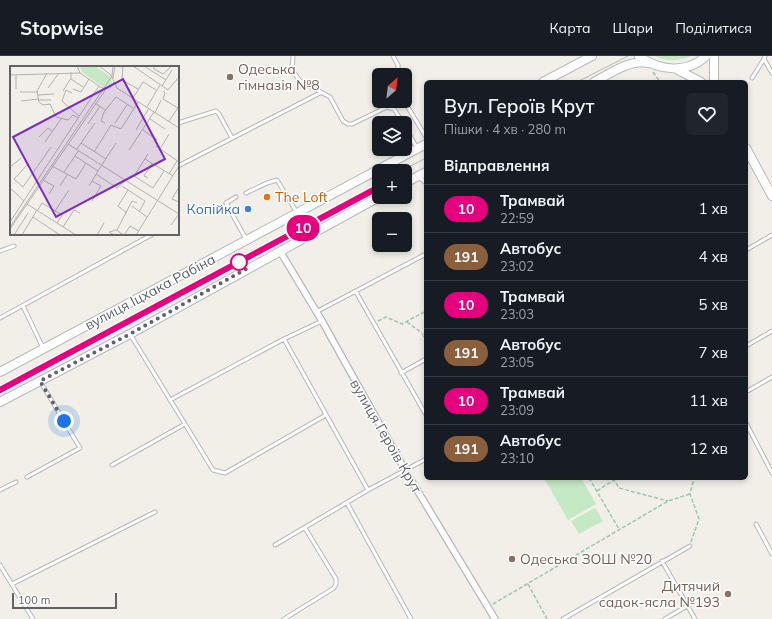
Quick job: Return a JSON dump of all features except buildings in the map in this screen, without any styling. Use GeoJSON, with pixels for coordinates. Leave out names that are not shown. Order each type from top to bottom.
{"type":"FeatureCollection","features":[{"type":"Feature","properties":{"kind":"main road"},"geometry":{"type":"LineString","coordinates":[[547,80],[592,56]]}},
{"type":"Feature","properties":{"kind":"main road"},"geometry":{"type":"LineString","coordinates":[[639,56],[648,63],[662,68],[676,69],[690,66],[702,60],[706,56]]}},
{"type":"Feature","properties":{"kind":"main road"},"geometry":{"type":"LineString","coordinates":[[714,56],[714,80]]}},
{"type":"Feature","properties":{"kind":"main road"},"geometry":{"type":"LineString","coordinates":[[598,80],[624,67],[637,63],[648,63]]}},
{"type":"Feature","properties":{"kind":"main road"},"geometry":{"type":"LineString","coordinates":[[676,69],[697,80]]}},
{"type":"Feature","properties":{"kind":"main road","name":"вулиця Іцхака Рабіна"},"geometry":{"type":"LineString","coordinates":[[0,372],[424,145]]}},
{"type":"Feature","properties":{"kind":"main road"},"geometry":{"type":"LineString","coordinates":[[748,152],[772,194]]}},
{"type":"Feature","properties":{"kind":"main road"},"geometry":{"type":"LineString","coordinates":[[412,179],[424,173]]}},
{"type":"Feature","properties":{"kind":"main road","name":"вулиця Іцхака Рабіна"},"geometry":{"type":"LineString","coordinates":[[0,402],[130,334],[280,250],[372,201]]}},
{"type":"Feature","properties":{"kind":"street","name":"вулиця Героїв Крут"},"geometry":{"type":"LineString","coordinates":[[280,250],[322,321],[405,470],[495,619]]}},
{"type":"Feature","properties":{"kind":"lane"},"geometry":{"type":"LineString","coordinates":[[293,56],[292,70],[294,75],[300,82],[330,97],[343,121],[348,124],[352,124],[388,107],[394,109],[398,116]]}},
{"type":"Feature","properties":{"kind":"lane"},"geometry":{"type":"LineString","coordinates":[[393,56],[398,68]]}},
{"type":"Feature","properties":{"kind":"lane"},"geometry":{"type":"LineString","coordinates":[[764,57],[772,72]]}},
{"type":"Feature","properties":{"kind":"lane"},"geometry":{"type":"LineString","coordinates":[[752,78],[764,57]]}},
{"type":"Feature","properties":{"kind":"lane"},"geometry":{"type":"LineString","coordinates":[[179,165],[320,93]]}},
{"type":"Feature","properties":{"kind":"lane"},"geometry":{"type":"LineString","coordinates":[[408,108],[424,135]]}},
{"type":"Feature","properties":{"kind":"lane"},"geometry":{"type":"LineString","coordinates":[[179,122],[216,111],[232,138]]}},
{"type":"Feature","properties":{"kind":"lane"},"geometry":{"type":"LineString","coordinates":[[412,139],[417,148]]}},
{"type":"Feature","properties":{"kind":"lane"},"geometry":{"type":"LineString","coordinates":[[418,176],[424,181]]}},
{"type":"Feature","properties":{"kind":"lane"},"geometry":{"type":"LineString","coordinates":[[246,193],[277,180],[297,213]]}},
{"type":"Feature","properties":{"kind":"lane"},"geometry":{"type":"LineString","coordinates":[[236,197],[226,203],[247,240]]}},
{"type":"Feature","properties":{"kind":"lane"},"geometry":{"type":"LineString","coordinates":[[0,318],[151,235]]}},
{"type":"Feature","properties":{"kind":"lane"},"geometry":{"type":"LineString","coordinates":[[748,249],[772,235]]}},
{"type":"Feature","properties":{"kind":"lane"},"geometry":{"type":"LineString","coordinates":[[0,251],[14,246]]}},
{"type":"Feature","properties":{"kind":"lane"},"geometry":{"type":"LineString","coordinates":[[316,312],[424,255]]}},
{"type":"Feature","properties":{"kind":"lane"},"geometry":{"type":"LineString","coordinates":[[356,292],[424,412]]}},
{"type":"Feature","properties":{"kind":"lane"},"geometry":{"type":"LineString","coordinates":[[22,306],[44,349]]}},
{"type":"Feature","properties":{"kind":"lane"},"geometry":{"type":"LineString","coordinates":[[170,400],[284,339],[322,321]]}},
{"type":"Feature","properties":{"kind":"lane"},"geometry":{"type":"LineString","coordinates":[[748,345],[772,331]]}},
{"type":"Feature","properties":{"kind":"lane"},"geometry":{"type":"LineString","coordinates":[[130,334],[213,470],[225,473],[326,415]]}},
{"type":"Feature","properties":{"kind":"lane"},"geometry":{"type":"LineString","coordinates":[[284,339],[368,490]]}},
{"type":"Feature","properties":{"kind":"lane"},"geometry":{"type":"LineString","coordinates":[[401,373],[424,360]]}},
{"type":"Feature","properties":{"kind":"lane"},"geometry":{"type":"LineString","coordinates":[[748,391],[772,377]]}},
{"type":"Feature","properties":{"kind":"lane"},"geometry":{"type":"LineString","coordinates":[[27,477],[80,448],[40,381]]}},
{"type":"Feature","properties":{"kind":"lane"},"geometry":{"type":"LineString","coordinates":[[112,466],[186,424]]}},
{"type":"Feature","properties":{"kind":"lane"},"geometry":{"type":"LineString","coordinates":[[748,427],[772,473]]}},
{"type":"Feature","properties":{"kind":"lane"},"geometry":{"type":"LineString","coordinates":[[275,545],[368,490],[424,460]]}},
{"type":"Feature","properties":{"kind":"lane"},"geometry":{"type":"LineString","coordinates":[[0,490],[16,482]]}},
{"type":"Feature","properties":{"kind":"lane"},"geometry":{"type":"LineString","coordinates":[[346,503],[411,619]]}},
{"type":"Feature","properties":{"kind":"lane"},"geometry":{"type":"LineString","coordinates":[[12,584],[155,512]]}},
{"type":"Feature","properties":{"kind":"lane"},"geometry":{"type":"LineString","coordinates":[[756,524],[772,553]]}},
{"type":"Feature","properties":{"kind":"lane"},"geometry":{"type":"LineString","coordinates":[[284,619],[334,588],[336,584],[336,579],[305,528]]}},
{"type":"Feature","properties":{"kind":"lane"},"geometry":{"type":"LineString","coordinates":[[563,619],[690,546]]}},
{"type":"Feature","properties":{"kind":"lane"},"geometry":{"type":"LineString","coordinates":[[662,561],[695,619]]}},
{"type":"Feature","properties":{"kind":"lane"},"geometry":{"type":"LineString","coordinates":[[0,565],[33,619]]}},
{"type":"Feature","properties":{"kind":"lane"},"geometry":{"type":"LineString","coordinates":[[665,619],[687,606]]}},
{"type":"Feature","properties":{"kind":"path"},"geometry":{"type":"LineString","coordinates":[[373,323],[386,317],[402,324],[424,312]]}},
{"type":"Feature","properties":{"kind":"path"},"geometry":{"type":"LineString","coordinates":[[407,321],[424,334]]}},
{"type":"Feature","properties":{"kind":"path"},"geometry":{"type":"LineString","coordinates":[[590,480],[619,529]]}},
{"type":"Feature","properties":{"kind":"path"},"geometry":{"type":"LineString","coordinates":[[597,491],[614,480],[619,488],[668,501]]}},
{"type":"Feature","properties":{"kind":"path"},"geometry":{"type":"LineString","coordinates":[[690,546],[699,519],[690,494],[694,480]]}},
{"type":"Feature","properties":{"kind":"path"},"geometry":{"type":"LineString","coordinates":[[488,607],[668,501],[690,494]]}},
{"type":"Feature","properties":{"kind":"path"},"geometry":{"type":"LineString","coordinates":[[527,583],[548,619]]}},
{"type":"Feature","properties":{"kind":"green space"},"geometry":{"type":"Polygon","coordinates":[[[655,56],[691,56],[673,60],[655,56]]]}},
{"type":"Feature","properties":{"kind":"green space"},"geometry":{"type":"Polygon","coordinates":[[[545,480],[582,480],[596,504],[568,520],[545,480]]]}},
{"type":"Feature","properties":{"kind":"green space"},"geometry":{"type":"Polygon","coordinates":[[[595,508],[603,521],[579,534],[571,521],[595,508]]]}},
{"type":"Feature","properties":{"kind":"tram line"},"geometry":{"type":"LineString","coordinates":[[581,80],[628,56]]}},
{"type":"Feature","properties":{"kind":"tram line"},"geometry":{"type":"LineString","coordinates":[[412,165],[424,159]]}},
{"type":"Feature","properties":{"kind":"tram line"},"geometry":{"type":"LineString","coordinates":[[0,387],[372,187]]}},
{"type":"Feature","properties":{"kind":"tram line","name":"10"},"geometry":{"type":"LineString","coordinates":[[0,390],[372,191]]}},
{"type":"Feature","properties":{"kind":"place","name":"Одеська гімназія №8"},"geometry":{"type":"Point","coordinates":[230,77]}},
{"type":"Feature","properties":{"kind":"place","name":"The Loft"},"geometry":{"type":"Point","coordinates":[267,197]}},
{"type":"Feature","properties":{"kind":"place","name":"Копійка"},"geometry":{"type":"Point","coordinates":[248,209]}},
{"type":"Feature","properties":{"kind":"place","name":"Одеська ЗОШ №20"},"geometry":{"type":"Point","coordinates":[512,559]}},
{"type":"Feature","properties":{"kind":"place","name":"Дитячий садок-ясла №193"},"geometry":{"type":"Point","coordinates":[728,594]}},
{"type":"Feature","properties":{"kind":"route"},"geometry":{"type":"LineString","coordinates":[[64,421],[40,381],[130,334],[246,269],[239,262]]}}]}
